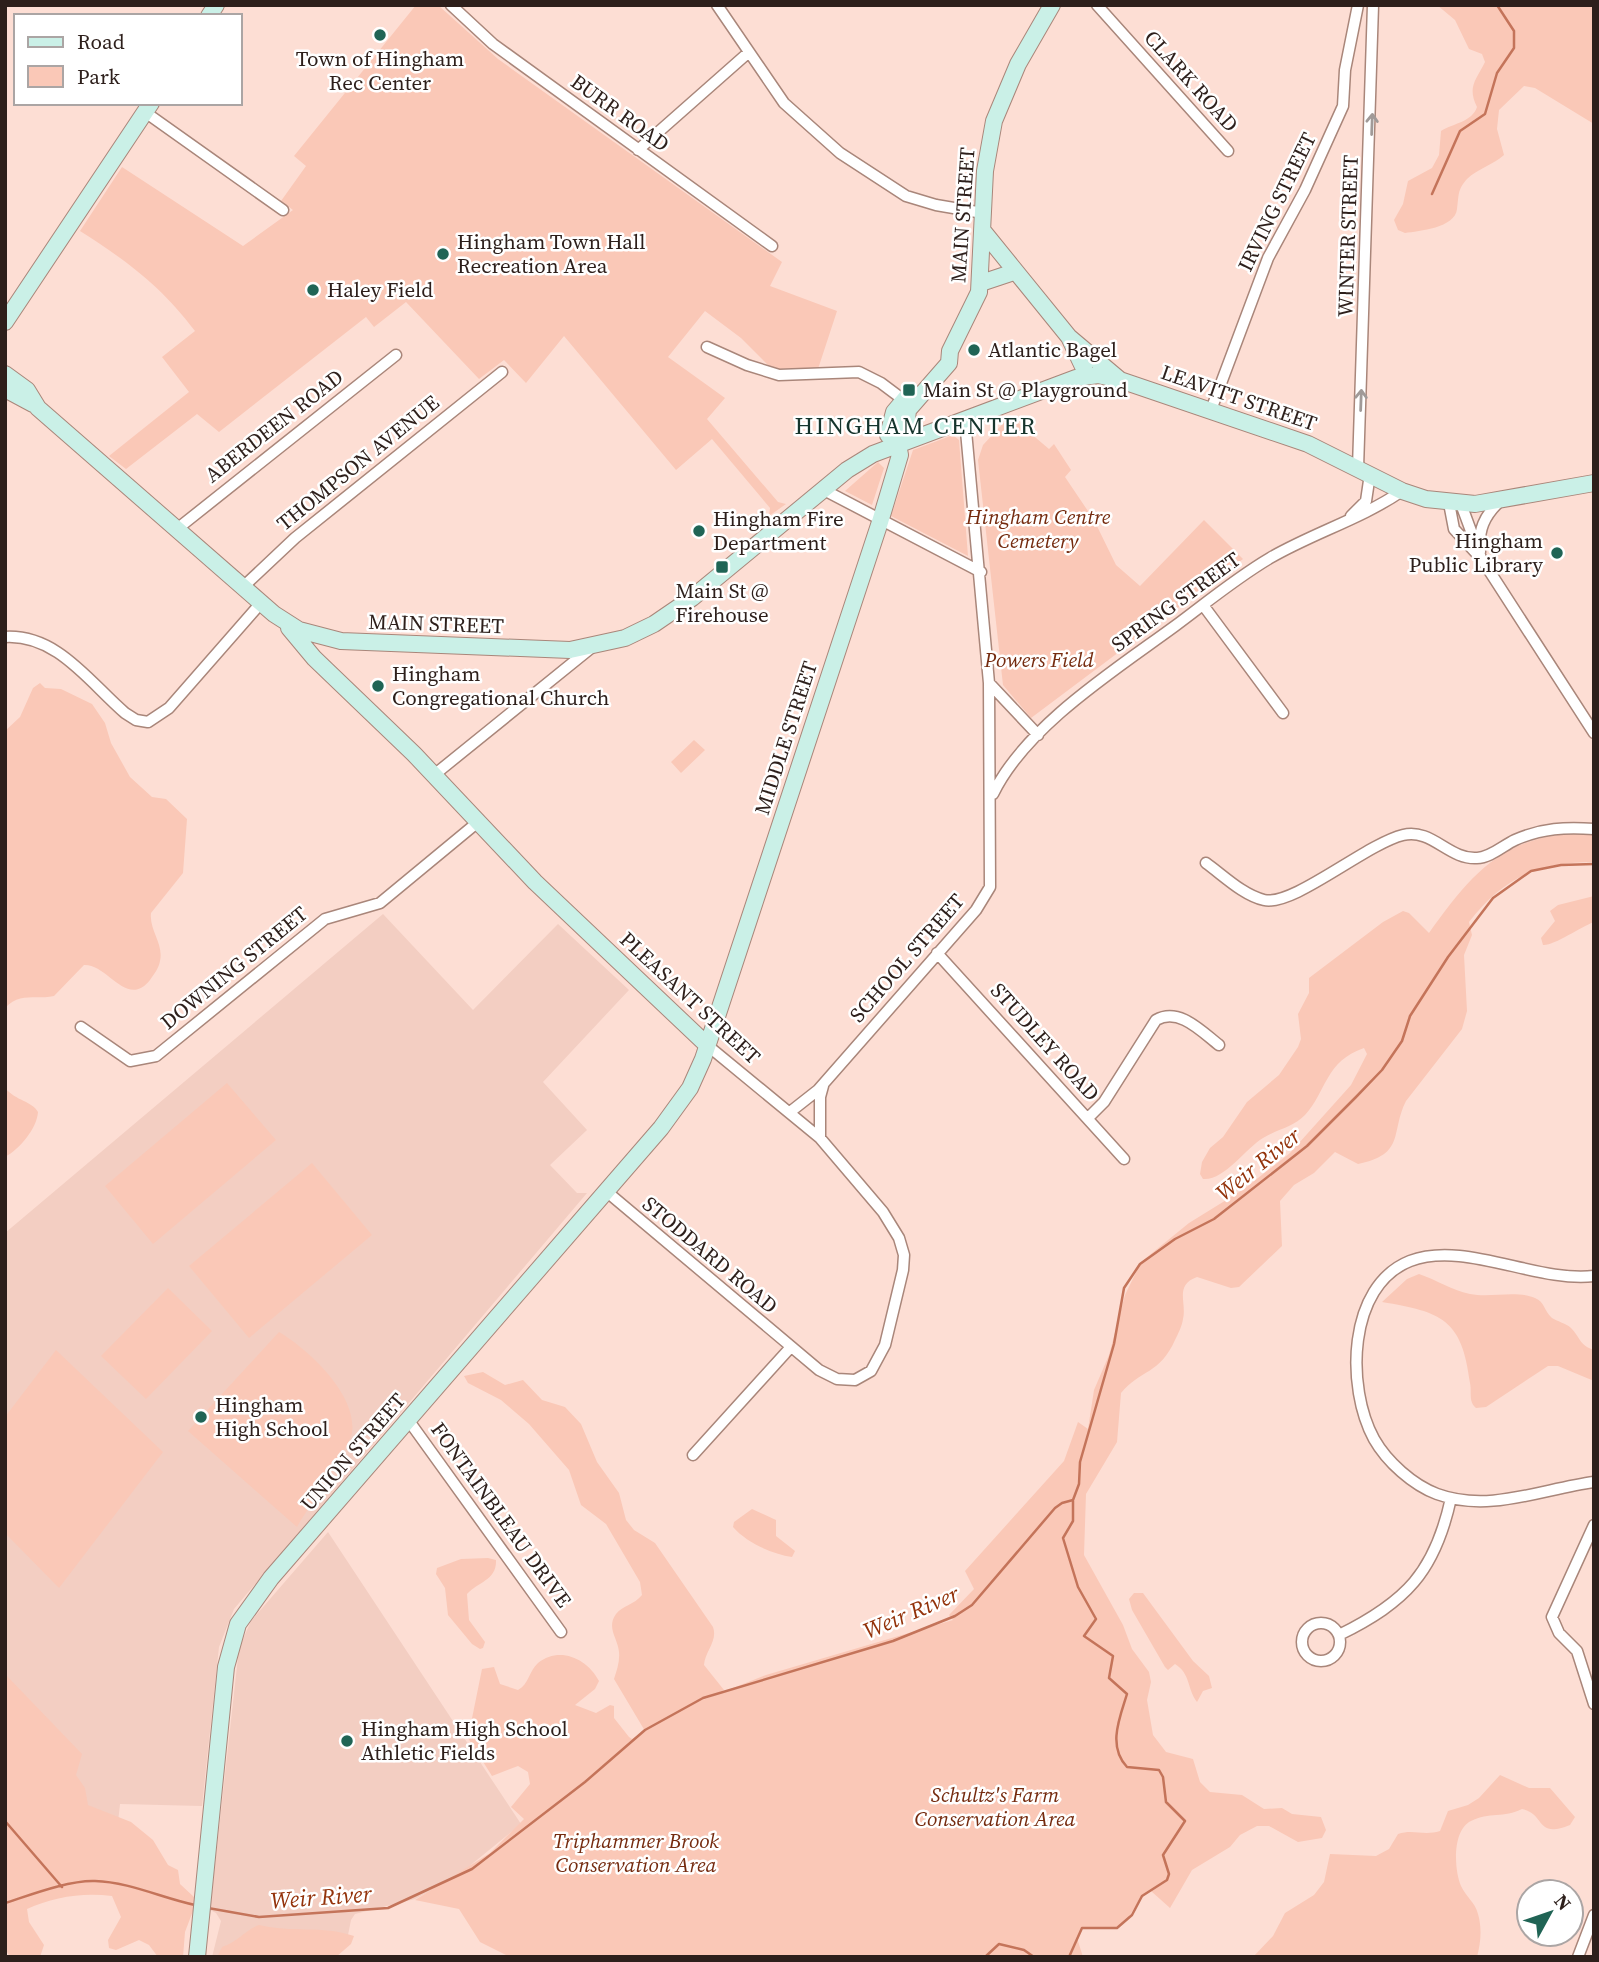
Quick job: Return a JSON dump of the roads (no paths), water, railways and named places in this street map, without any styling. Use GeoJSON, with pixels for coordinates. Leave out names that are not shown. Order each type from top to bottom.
{"type":"FeatureCollection","features":[{"type":"Feature","properties":{"kind":"main road","name":"MAIN STREET"},"geometry":{"type":"LineString","coordinates":[[5,374],[27,390],[38,408],[261,603],[286,623],[311,635],[341,641],[559,650],[592,648],[625,638],[663,619],[862,460],[898,444],[907,403],[934,373],[949,363],[950,351],[974,305],[981,283],[986,158],[994,121],[1018,64],[1052,5]]}},
{"type":"Feature","properties":{"kind":"main road"},"geometry":{"type":"LineString","coordinates":[[5,322],[148,108]]}},
{"type":"Feature","properties":{"kind":"main road","name":"LEAVITT STREET"},"geometry":{"type":"LineString","coordinates":[[983,231],[1069,337],[1120,380],[1308,444],[1402,491],[1455,504]]}},
{"type":"Feature","properties":{"kind":"main road"},"geometry":{"type":"LineString","coordinates":[[981,283],[1014,272]]}},
{"type":"Feature","properties":{"kind":"main road","name":"LEAVITT STREET"},"geometry":{"type":"LineString","coordinates":[[1069,337],[1087,375]]}},
{"type":"Feature","properties":{"kind":"main road"},"geometry":{"type":"LineString","coordinates":[[898,444],[1087,375],[1120,380]]}},
{"type":"Feature","properties":{"kind":"main road"},"geometry":{"type":"LineString","coordinates":[[5,389],[38,408]]}},
{"type":"Feature","properties":{"kind":"main road","name":"MIDDLE STREET"},"geometry":{"type":"LineString","coordinates":[[707,1045],[880,522],[900,455],[898,444]]}},
{"type":"Feature","properties":{"kind":"main road"},"geometry":{"type":"LineString","coordinates":[[1455,504],[1501,500],[1594,482]]}},
{"type":"Feature","properties":{"kind":"main road","name":"PLEASANT STREET"},"geometry":{"type":"LineString","coordinates":[[286,623],[319,664],[434,775],[535,882],[707,1045]]}},
{"type":"Feature","properties":{"kind":"main road","name":"UNION STREET"},"geometry":{"type":"LineString","coordinates":[[197,1957],[226,1667],[238,1624],[271,1578],[680,1104],[697,1074],[707,1045]]}},
{"type":"Feature","properties":{"kind":"street","name":"BURR ROAD"},"geometry":{"type":"LineString","coordinates":[[451,5],[493,44],[772,246]]}},
{"type":"Feature","properties":{"kind":"street"},"geometry":{"type":"LineString","coordinates":[[717,5],[764,77],[792,112],[874,177],[906,196],[936,205],[983,213]]}},
{"type":"Feature","properties":{"kind":"street","name":"CLARK ROAD"},"geometry":{"type":"LineString","coordinates":[[1097,5],[1228,151]]}},
{"type":"Feature","properties":{"kind":"street","name":"IRVING STREET"},"geometry":{"type":"LineString","coordinates":[[1210,410],[1268,258],[1305,190],[1343,106],[1345,71],[1358,5]]}},
{"type":"Feature","properties":{"kind":"street","name":"WINTER STREET"},"geometry":{"type":"LineString","coordinates":[[1364,471],[1374,5]]}},
{"type":"Feature","properties":{"kind":"street"},"geometry":{"type":"LineString","coordinates":[[638,150],[749,52]]}},
{"type":"Feature","properties":{"kind":"street"},"geometry":{"type":"LineString","coordinates":[[148,108],[283,209]]}},
{"type":"Feature","properties":{"kind":"street"},"geometry":{"type":"LineString","coordinates":[[707,347],[779,375],[859,372],[881,383],[907,403]]}},
{"type":"Feature","properties":{"kind":"street","name":"ABERDEEN ROAD"},"geometry":{"type":"LineString","coordinates":[[177,529],[396,355]]}},
{"type":"Feature","properties":{"kind":"street","name":"THOMPSON AVENUE"},"geometry":{"type":"LineString","coordinates":[[243,587],[295,538],[502,372]]}},
{"type":"Feature","properties":{"kind":"street","name":"SCHOOL STREET"},"geometry":{"type":"LineString","coordinates":[[790,1112],[826,1081],[976,910],[990,887],[992,796],[989,683],[981,572],[965,420]]}},
{"type":"Feature","properties":{"kind":"street","name":"SPRING STREET"},"geometry":{"type":"LineString","coordinates":[[1343,522],[1366,501],[1364,471]]}},
{"type":"Feature","properties":{"kind":"street"},"geometry":{"type":"LineString","coordinates":[[824,490],[880,522],[981,572]]}},
{"type":"Feature","properties":{"kind":"street","name":"SPRING STREET"},"geometry":{"type":"LineString","coordinates":[[992,796],[1038,735],[1090,690],[1203,605],[1270,558],[1382,505],[1402,491]]}},
{"type":"Feature","properties":{"kind":"street"},"geometry":{"type":"LineString","coordinates":[[1481,558],[1480,530],[1487,514],[1501,500]]}},
{"type":"Feature","properties":{"kind":"street"},"geometry":{"type":"LineString","coordinates":[[1455,504],[1454,529],[1468,548],[1481,558],[1594,733]]}},
{"type":"Feature","properties":{"kind":"street"},"geometry":{"type":"LineString","coordinates":[[5,637],[26,637],[46,644],[125,713],[136,720],[148,722],[169,708],[261,603]]}},
{"type":"Feature","properties":{"kind":"street"},"geometry":{"type":"LineString","coordinates":[[1203,605],[1283,713]]}},
{"type":"Feature","properties":{"kind":"street"},"geometry":{"type":"LineString","coordinates":[[434,775],[592,648]]}},
{"type":"Feature","properties":{"kind":"street"},"geometry":{"type":"LineString","coordinates":[[989,683],[1038,735]]}},
{"type":"Feature","properties":{"kind":"street","name":"DOWNING STREET"},"geometry":{"type":"LineString","coordinates":[[81,1027],[130,1061],[156,1056],[325,919],[380,903],[478,822]]}},
{"type":"Feature","properties":{"kind":"street"},"geometry":{"type":"LineString","coordinates":[[1206,863],[1253,896],[1273,902],[1291,896],[1359,854],[1401,835],[1422,834],[1459,854],[1477,858],[1546,830],[1594,829]]}},
{"type":"Feature","properties":{"kind":"street","name":"STUDLEY ROAD"},"geometry":{"type":"LineString","coordinates":[[937,953],[1124,1158]]}},
{"type":"Feature","properties":{"kind":"street"},"geometry":{"type":"LineString","coordinates":[[1088,1118],[1104,1102],[1156,1020],[1163,1015],[1180,1017],[1219,1045]]}},
{"type":"Feature","properties":{"kind":"street","name":"PLEASANT STREET"},"geometry":{"type":"LineString","coordinates":[[707,1045],[820,1139],[890,1222],[902,1247],[903,1270],[886,1345],[876,1364],[865,1376],[855,1380],[837,1379],[819,1370],[790,1348]]}},
{"type":"Feature","properties":{"kind":"street"},"geometry":{"type":"LineString","coordinates":[[820,1139],[820,1097],[826,1081]]}},
{"type":"Feature","properties":{"kind":"street","name":"STODDARD ROAD"},"geometry":{"type":"LineString","coordinates":[[606,1191],[790,1348]]}},
{"type":"Feature","properties":{"kind":"street"},"geometry":{"type":"LineString","coordinates":[[1594,1276],[1561,1275],[1437,1256],[1411,1261],[1398,1267],[1370,1296],[1360,1325],[1357,1353],[1370,1429],[1385,1456],[1406,1475],[1429,1490],[1451,1498],[1494,1502],[1594,1482]]}},
{"type":"Feature","properties":{"kind":"street"},"geometry":{"type":"LineString","coordinates":[[693,1455],[790,1348]]}},
{"type":"Feature","properties":{"kind":"street","name":"FONTAINBLEAU DRIVE"},"geometry":{"type":"LineString","coordinates":[[409,1421],[561,1632]]}},
{"type":"Feature","properties":{"kind":"street"},"geometry":{"type":"LineString","coordinates":[[1339,1635],[1390,1608],[1418,1579],[1441,1539],[1451,1498]]}},
{"type":"Feature","properties":{"kind":"street"},"geometry":{"type":"LineString","coordinates":[[1594,1525],[1552,1617],[1559,1633],[1577,1651],[1594,1704]]}},
{"type":"Feature","properties":{"kind":"street"},"geometry":{"type":"LineString","coordinates":[[1578,1957],[1594,1915]]}},
{"type":"Feature","properties":{"kind":"waterway"},"geometry":{"type":"LineString","coordinates":[[1432,194],[1460,131],[1485,114],[1497,73],[1514,48],[1514,31],[1497,5]]}},
{"type":"Feature","properties":{"kind":"waterway","name":"Weir River"},"geometry":{"type":"LineString","coordinates":[[208,1908],[259,1917],[388,1908],[472,1869],[585,1782],[645,1730],[703,1698],[893,1641],[955,1616],[972,1605],[1055,1508],[1073,1500],[1079,1484],[1080,1462],[1114,1344],[1124,1288],[1140,1264],[1175,1239],[1214,1219],[1307,1146],[1356,1097],[1382,1070],[1402,1041],[1410,1016],[1448,957],[1493,898],[1531,871],[1561,865],[1594,864]]}},
{"type":"Feature","properties":{"kind":"waterway"},"geometry":{"type":"LineString","coordinates":[[1069,1957],[1082,1928],[1117,1928],[1132,1915],[1142,1896],[1167,1880],[1169,1874],[1163,1855],[1185,1821],[1166,1802],[1163,1777],[1159,1770],[1127,1767],[1121,1759],[1116,1741],[1127,1694],[1109,1678],[1113,1656],[1084,1636],[1096,1619],[1078,1587],[1063,1538],[1073,1521],[1073,1501]]}},
{"type":"Feature","properties":{"kind":"waterway"},"geometry":{"type":"LineString","coordinates":[[5,1821],[62,1887]]}},
{"type":"Feature","properties":{"kind":"waterway","name":"Weir River"},"geometry":{"type":"LineString","coordinates":[[5,1903],[62,1885],[95,1881],[133,1887],[195,1905]]}},
{"type":"Feature","properties":{"kind":"waterway"},"geometry":{"type":"LineString","coordinates":[[985,1957],[999,1944],[1024,1950],[1034,1957]]}},
{"type":"Feature","properties":{"kind":"place","name":"Town of Hingham Rec Center"},"geometry":{"type":"Point","coordinates":[380,35]}},
{"type":"Feature","properties":{"kind":"place","name":"Hingham Town Hall Recreation Area"},"geometry":{"type":"Point","coordinates":[443,254]}},
{"type":"Feature","properties":{"kind":"place","name":"Haley Field"},"geometry":{"type":"Point","coordinates":[313,290]}},
{"type":"Feature","properties":{"kind":"place","name":"Atlantic Bagel"},"geometry":{"type":"Point","coordinates":[974,350]}},
{"type":"Feature","properties":{"kind":"place","name":"Main St @ Playground"},"geometry":{"type":"Point","coordinates":[909,390]}},
{"type":"Feature","properties":{"kind":"place","name":"Hingham Fire Department"},"geometry":{"type":"Point","coordinates":[699,531]}},
{"type":"Feature","properties":{"kind":"place","name":"Hingham Public Library"},"geometry":{"type":"Point","coordinates":[1557,553]}},
{"type":"Feature","properties":{"kind":"place","name":"Main St @ Firehouse"},"geometry":{"type":"Point","coordinates":[722,567]}},
{"type":"Feature","properties":{"kind":"place","name":"Hingham Congregational Church"},"geometry":{"type":"Point","coordinates":[378,686]}},
{"type":"Feature","properties":{"kind":"place","name":"Hingham High School"},"geometry":{"type":"Point","coordinates":[201,1417]}},
{"type":"Feature","properties":{"kind":"place","name":"Hingham High School Athletic Fields"},"geometry":{"type":"Point","coordinates":[347,1741]}},
{"type":"Feature","properties":{"kind":"district","name":"HINGHAM CENTER"},"geometry":{"type":"Point","coordinates":[916,426]}},
{"type":"Feature","properties":{"kind":"park label","name":"Hingham Centre Cemetery"},"geometry":{"type":"Point","coordinates":[1038,529]}},
{"type":"Feature","properties":{"kind":"park label","name":"Powers Field"},"geometry":{"type":"Point","coordinates":[1039,660]}},
{"type":"Feature","properties":{"kind":"park label","name":"Schultz's Farm Conservation Area"},"geometry":{"type":"Point","coordinates":[995,1807]}},
{"type":"Feature","properties":{"kind":"park label","name":"Triphammer Brook Conservation Area"},"geometry":{"type":"Point","coordinates":[636,1853]}}]}
